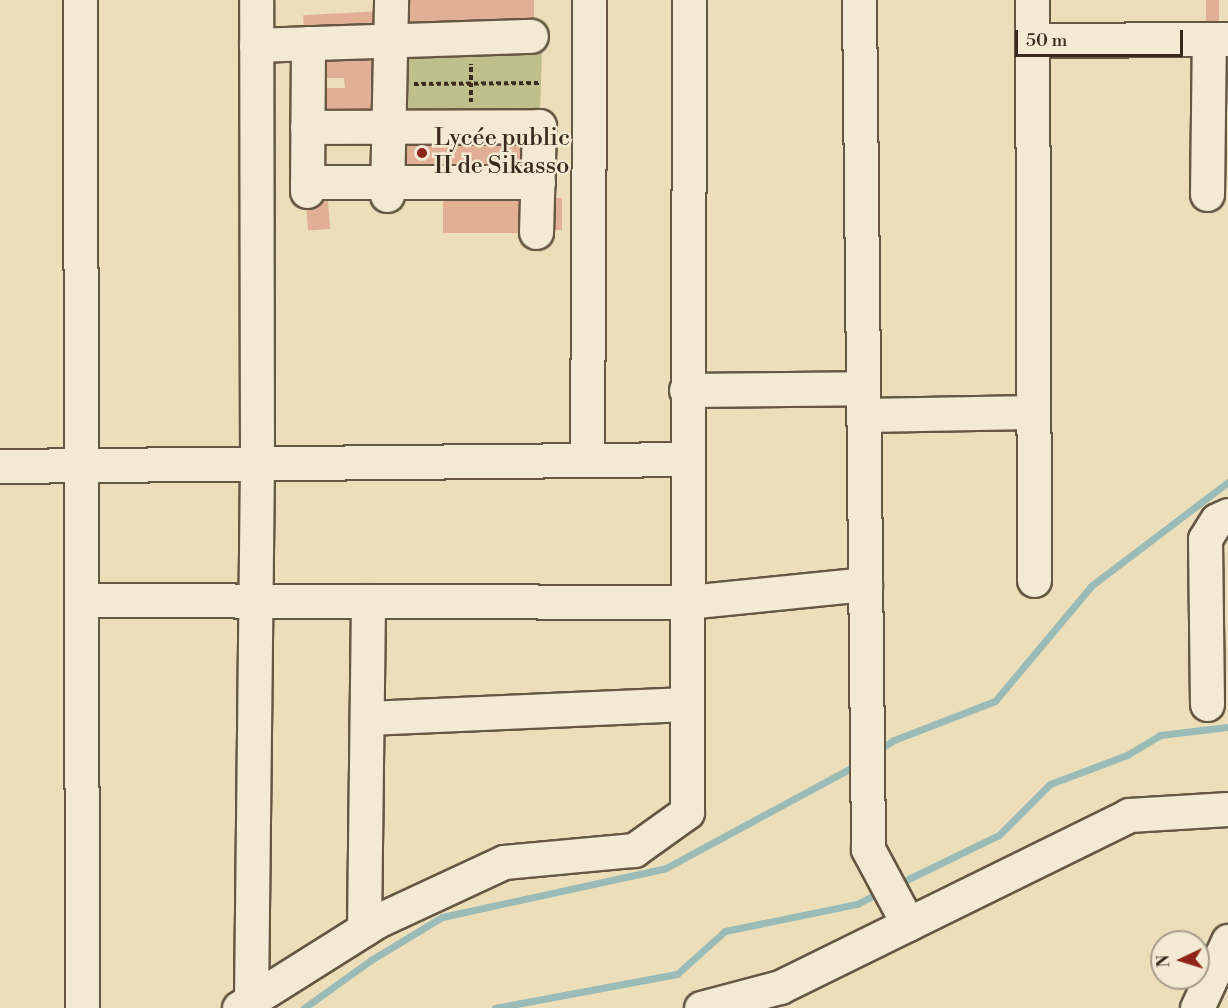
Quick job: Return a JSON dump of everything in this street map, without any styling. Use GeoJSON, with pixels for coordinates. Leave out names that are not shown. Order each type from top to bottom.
{"type":"FeatureCollection","features":[{"type":"Feature","properties":{"kind":"street"},"geometry":{"type":"LineString","coordinates":[[80,0],[82,1008]]}},
{"type":"Feature","properties":{"kind":"street"},"geometry":{"type":"LineString","coordinates":[[245,1004],[256,601],[256,0]]}},
{"type":"Feature","properties":{"kind":"street"},"geometry":{"type":"LineString","coordinates":[[388,188],[391,0]]}},
{"type":"Feature","properties":{"kind":"street"},"geometry":{"type":"LineString","coordinates":[[586,458],[589,0]]}},
{"type":"Feature","properties":{"kind":"street"},"geometry":{"type":"LineString","coordinates":[[245,1004],[364,929],[504,862],[634,850],[687,812],[688,459],[686,390],[689,0]]}},
{"type":"Feature","properties":{"kind":"street"},"geometry":{"type":"LineString","coordinates":[[859,0],[868,849],[896,900]]}},
{"type":"Feature","properties":{"kind":"street"},"geometry":{"type":"LineString","coordinates":[[1032,0],[1034,580]]}},
{"type":"Feature","properties":{"kind":"street"},"geometry":{"type":"LineString","coordinates":[[256,45],[531,36]]}},
{"type":"Feature","properties":{"kind":"street"},"geometry":{"type":"LineString","coordinates":[[1032,40],[1218,39],[1207,194]]}},
{"type":"Feature","properties":{"kind":"street"},"geometry":{"type":"LineString","coordinates":[[308,43],[307,187],[388,188],[538,182]]}},
{"type":"Feature","properties":{"kind":"street"},"geometry":{"type":"LineString","coordinates":[[307,127],[540,126],[536,232]]}},
{"type":"Feature","properties":{"kind":"street"},"geometry":{"type":"LineString","coordinates":[[686,390],[1033,412]]}},
{"type":"Feature","properties":{"kind":"street"},"geometry":{"type":"LineString","coordinates":[[0,466],[257,466],[586,458],[688,459]]}},
{"type":"Feature","properties":{"kind":"street"},"geometry":{"type":"LineString","coordinates":[[1207,704],[1205,539],[1217,520],[1228,515]]}},
{"type":"Feature","properties":{"kind":"street"},"geometry":{"type":"LineString","coordinates":[[81,600],[688,602],[866,584]]}},
{"type":"Feature","properties":{"kind":"street"},"geometry":{"type":"LineString","coordinates":[[364,929],[368,601]]}},
{"type":"Feature","properties":{"kind":"street"},"geometry":{"type":"LineString","coordinates":[[367,718],[687,704]]}},
{"type":"Feature","properties":{"kind":"street"},"geometry":{"type":"LineString","coordinates":[[701,1008],[780,987],[896,900],[1129,815],[1228,809]]}},
{"type":"Feature","properties":{"kind":"street"},"geometry":{"type":"LineString","coordinates":[[1197,1008],[1228,941]]}},
{"type":"Feature","properties":{"kind":"path"},"geometry":{"type":"LineString","coordinates":[[471,38],[471,126]]}},
{"type":"Feature","properties":{"kind":"path"},"geometry":{"type":"LineString","coordinates":[[389,84],[541,83]]}},
{"type":"Feature","properties":{"kind":"green space"},"geometry":{"type":"Polygon","coordinates":[[[532,40],[542,51],[540,112],[398,120],[399,45],[532,40]]]}},
{"type":"Feature","properties":{"kind":"building"},"geometry":{"type":"Polygon","coordinates":[[[407,0],[534,0],[534,22],[407,22],[407,0]]]}},
{"type":"Feature","properties":{"kind":"building"},"geometry":{"type":"Polygon","coordinates":[[[1206,0],[1219,0],[1219,29],[1206,29],[1206,0]]]}},
{"type":"Feature","properties":{"kind":"building"},"geometry":{"type":"Polygon","coordinates":[[[383,11],[384,31],[304,35],[303,15],[383,11]]]}},
{"type":"Feature","properties":{"kind":"building"},"geometry":{"type":"Polygon","coordinates":[[[380,57],[381,109],[314,111],[312,59],[380,57]],[[326,78],[327,88],[345,88],[344,78],[326,78]]]}},
{"type":"Feature","properties":{"kind":"building"},"geometry":{"type":"Polygon","coordinates":[[[404,132],[536,134],[535,167],[403,165],[404,132]]]}},
{"type":"Feature","properties":{"kind":"building"},"geometry":{"type":"Polygon","coordinates":[[[443,198],[529,198],[529,233],[443,233],[443,198]]]}},
{"type":"Feature","properties":{"kind":"building"},"geometry":{"type":"Polygon","coordinates":[[[547,198],[562,198],[562,230],[547,230],[547,198]]]}},
{"type":"Feature","properties":{"kind":"building"},"geometry":{"type":"Polygon","coordinates":[[[328,201],[330,229],[308,230],[306,203],[328,201]]]}},
{"type":"Feature","properties":{"kind":"waterway"},"geometry":{"type":"LineString","coordinates":[[877,751],[894,740],[995,701],[1091,586],[1228,482]]}},
{"type":"Feature","properties":{"kind":"waterway"},"geometry":{"type":"LineString","coordinates":[[896,885],[999,835],[1050,784],[1127,755],[1160,735],[1228,727]]}},
{"type":"Feature","properties":{"kind":"waterway"},"geometry":{"type":"LineString","coordinates":[[304,1008],[371,960],[442,917],[666,868],[858,764]]}},
{"type":"Feature","properties":{"kind":"waterway"},"geometry":{"type":"LineString","coordinates":[[495,1008],[677,974],[725,931],[857,904],[881,892]]}},
{"type":"Feature","properties":{"kind":"place","name":"Lycée public II de Sikasso"},"geometry":{"type":"Point","coordinates":[422,153]}}]}
